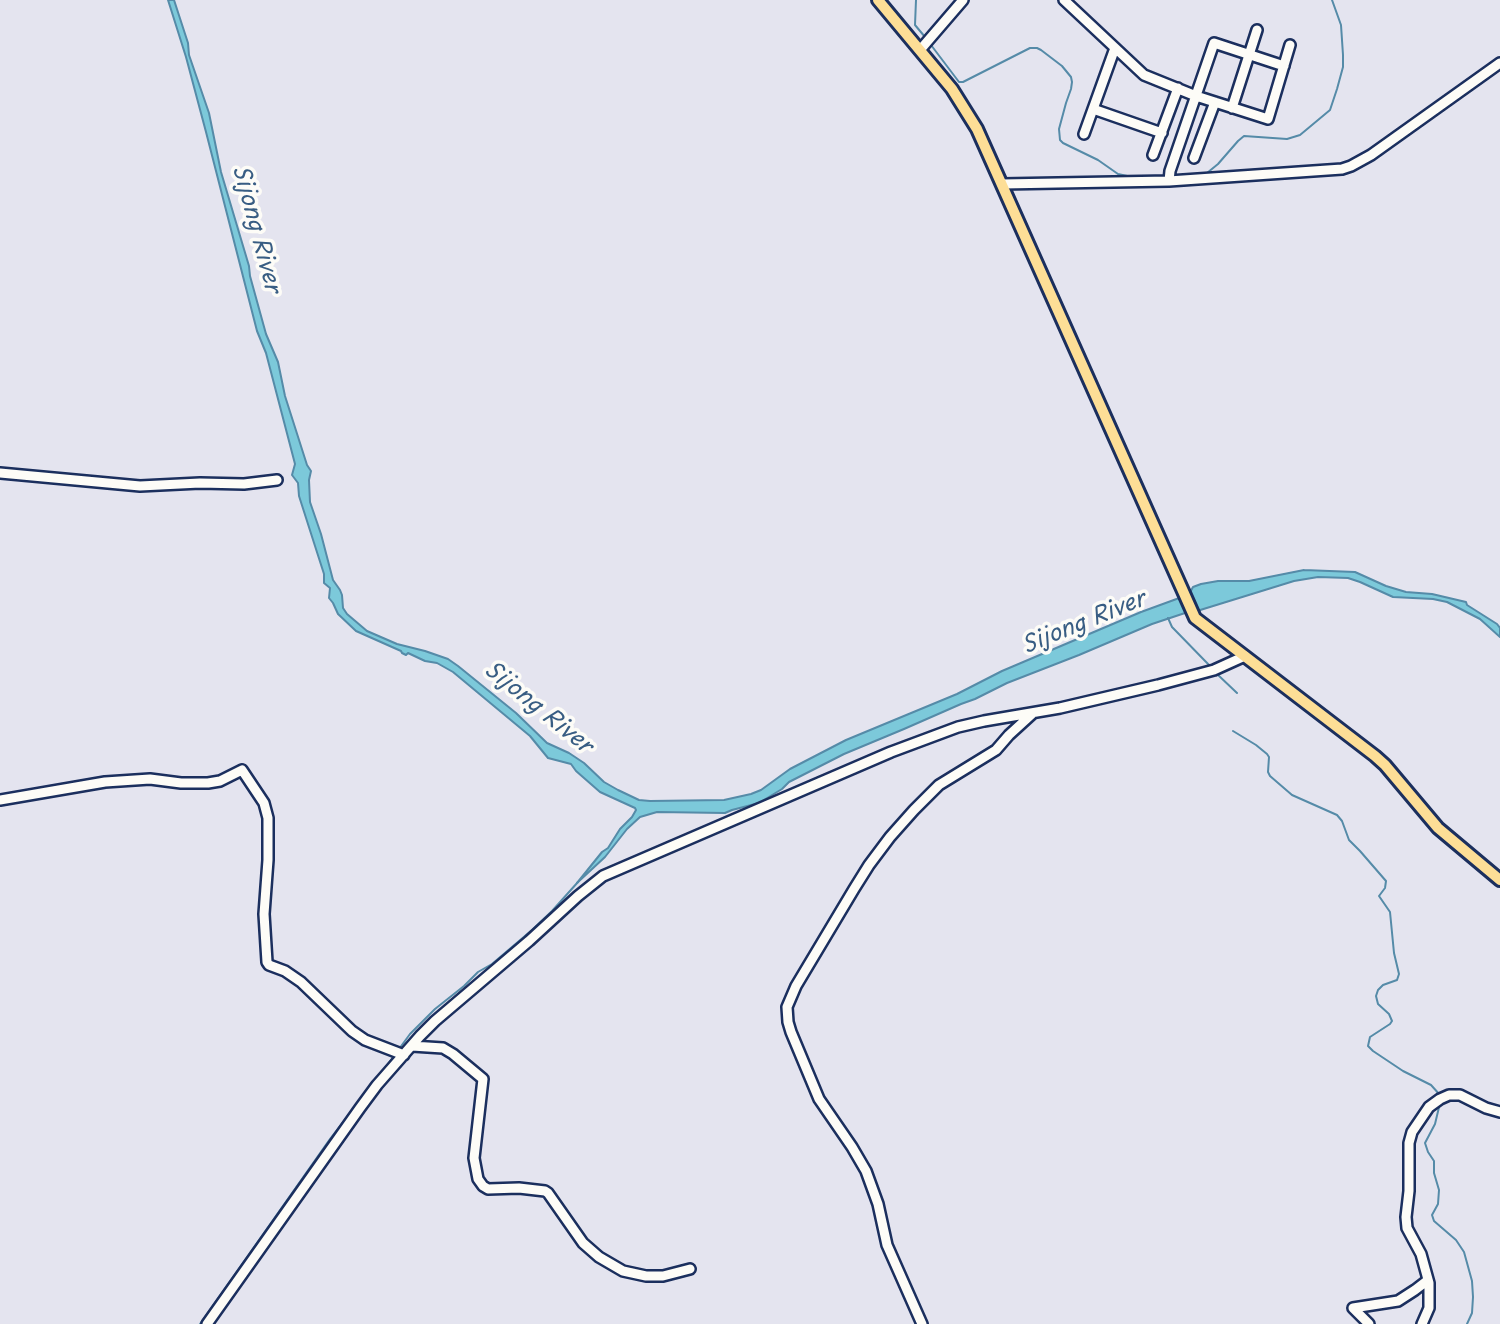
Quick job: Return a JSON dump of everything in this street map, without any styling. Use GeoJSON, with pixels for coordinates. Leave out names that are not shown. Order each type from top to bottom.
{"type":"FeatureCollection","features":[{"type":"Feature","properties":{"kind":"main road"},"geometry":{"type":"LineString","coordinates":[[878,0],[952,89],[970,117],[1003,184],[1193,614],[1375,756],[1438,828],[1500,880]]}},
{"type":"Feature","properties":{"kind":"street"},"geometry":{"type":"LineString","coordinates":[[920,50],[963,0]]}},
{"type":"Feature","properties":{"kind":"street"},"geometry":{"type":"LineString","coordinates":[[1064,0],[1144,75],[1196,96],[1268,119],[1290,44]]}},
{"type":"Feature","properties":{"kind":"street"},"geometry":{"type":"LineString","coordinates":[[1232,108],[1257,30]]}},
{"type":"Feature","properties":{"kind":"street"},"geometry":{"type":"LineString","coordinates":[[1169,181],[1170,171],[1214,43],[1284,66]]}},
{"type":"Feature","properties":{"kind":"street"},"geometry":{"type":"LineString","coordinates":[[1084,134],[1115,48]]}},
{"type":"Feature","properties":{"kind":"street"},"geometry":{"type":"LineString","coordinates":[[1003,184],[1169,181],[1342,169],[1387,145],[1500,64]]}},
{"type":"Feature","properties":{"kind":"street"},"geometry":{"type":"LineString","coordinates":[[1153,155],[1178,88]]}},
{"type":"Feature","properties":{"kind":"street"},"geometry":{"type":"LineString","coordinates":[[1194,158],[1215,102]]}},
{"type":"Feature","properties":{"kind":"street"},"geometry":{"type":"LineString","coordinates":[[1093,109],[1161,133]]}},
{"type":"Feature","properties":{"kind":"street"},"geometry":{"type":"LineString","coordinates":[[0,473],[140,486],[244,484],[277,480]]}},
{"type":"Feature","properties":{"kind":"street"},"geometry":{"type":"LineString","coordinates":[[207,1324],[360,1108],[404,1055],[435,1021],[603,876],[912,744],[971,724],[1158,685],[1214,670],[1245,656]]}},
{"type":"Feature","properties":{"kind":"street"},"geometry":{"type":"LineString","coordinates":[[922,1324],[887,1245],[870,1181],[861,1160],[819,1099],[791,1032],[787,1007],[796,986],[853,889],[890,837],[939,785],[996,750],[1014,729],[1033,713]]}},
{"type":"Feature","properties":{"kind":"street"},"geometry":{"type":"LineString","coordinates":[[0,800],[106,782],[150,779],[208,783],[220,781],[242,770],[260,794],[268,818],[264,914],[267,962],[301,982],[365,1040],[404,1055]]}},
{"type":"Feature","properties":{"kind":"street"},"geometry":{"type":"LineString","coordinates":[[412,1046],[443,1048],[482,1079],[474,1158],[478,1178],[484,1186],[545,1191],[583,1243],[599,1257],[623,1271],[646,1276],[663,1276],[690,1269]]}},
{"type":"Feature","properties":{"kind":"street"},"geometry":{"type":"LineString","coordinates":[[1422,1324],[1430,1301],[1428,1280],[1421,1254],[1406,1223],[1409,1143],[1412,1132],[1429,1107],[1449,1095],[1466,1097],[1500,1112]]}},
{"type":"Feature","properties":{"kind":"street"},"geometry":{"type":"LineString","coordinates":[[1371,1324],[1353,1308],[1404,1298],[1428,1280]]}},
{"type":"Feature","properties":{"kind":"street"},"geometry":{"type":"LineString","coordinates":[[1371,1306],[1371,1324]]}},
{"type":"Feature","properties":{"kind":"water"},"geometry":{"type":"Polygon","coordinates":[[[168,0],[174,0],[209,113],[221,172],[266,334],[278,362],[285,396],[311,471],[310,502],[333,580],[342,595],[343,608],[367,631],[397,644],[448,659],[516,713],[547,743],[584,763],[604,782],[639,800],[650,801],[724,800],[751,794],[790,769],[846,740],[1141,612],[1182,597],[1188,612],[1007,683],[844,754],[789,782],[759,803],[725,813],[657,812],[640,817],[605,857],[577,883],[632,817],[635,808],[600,792],[571,764],[548,758],[530,736],[453,672],[437,663],[408,653],[406,655],[356,631],[338,614],[329,598],[330,588],[324,583],[324,574],[299,496],[298,483],[292,475],[295,464],[266,353],[257,331],[186,57],[168,0]]]}},
{"type":"Feature","properties":{"kind":"water"},"geometry":{"type":"Polygon","coordinates":[[[1304,570],[1355,572],[1406,592],[1432,594],[1466,602],[1497,624],[1500,637],[1480,619],[1447,602],[1393,597],[1348,578],[1318,577],[1294,581],[1197,611],[1189,594],[1193,587],[1201,584],[1249,581],[1304,570]]]}},
{"type":"Feature","properties":{"kind":"waterway"},"geometry":{"type":"LineString","coordinates":[[916,0],[915,25],[925,37]]}},
{"type":"Feature","properties":{"kind":"waterway"},"geometry":{"type":"LineString","coordinates":[[1173,176],[1207,173],[1244,136],[1287,139],[1300,135],[1330,110],[1343,67],[1341,25],[1332,0]]}},
{"type":"Feature","properties":{"kind":"waterway"},"geometry":{"type":"LineString","coordinates":[[931,45],[959,82],[1030,48],[1041,50],[1062,66],[1071,77],[1071,89],[1059,129],[1060,140],[1118,174],[1158,177]]}},
{"type":"Feature","properties":{"kind":"waterway"},"geometry":{"type":"LineString","coordinates":[[1168,618],[1172,627],[1210,666]]}},
{"type":"Feature","properties":{"kind":"waterway"},"geometry":{"type":"LineString","coordinates":[[1217,674],[1237,693]]}},
{"type":"Feature","properties":{"kind":"waterway"},"geometry":{"type":"LineString","coordinates":[[1233,731],[1267,754],[1270,776],[1292,795],[1337,815],[1349,840],[1386,881],[1379,896],[1390,912],[1399,974],[1397,980],[1378,990],[1378,1004],[1389,1014],[1392,1021],[1370,1037],[1368,1046],[1403,1071],[1431,1085],[1440,1095]]}},
{"type":"Feature","properties":{"kind":"waterway"},"geometry":{"type":"LineString","coordinates":[[399,1049],[435,1009],[532,930],[578,882]]}},
{"type":"Feature","properties":{"kind":"waterway"},"geometry":{"type":"LineString","coordinates":[[200,1324],[330,1139],[394,1056]]}},
{"type":"Feature","properties":{"kind":"waterway"},"geometry":{"type":"LineString","coordinates":[[1440,1103],[1435,1124],[1425,1143],[1434,1161],[1439,1190],[1438,1204],[1432,1215],[1434,1221],[1456,1240],[1464,1252],[1472,1281],[1473,1297],[1472,1313],[1467,1324]]}},
{"type":"Feature","properties":{"kind":"water label","name":"Sijong River"},"geometry":{"type":"Point","coordinates":[256,229]}},
{"type":"Feature","properties":{"kind":"water label","name":"Sijong River"},"geometry":{"type":"Point","coordinates":[1084,623]}},
{"type":"Feature","properties":{"kind":"water label","name":"Sijong River"},"geometry":{"type":"Point","coordinates":[538,708]}}]}
